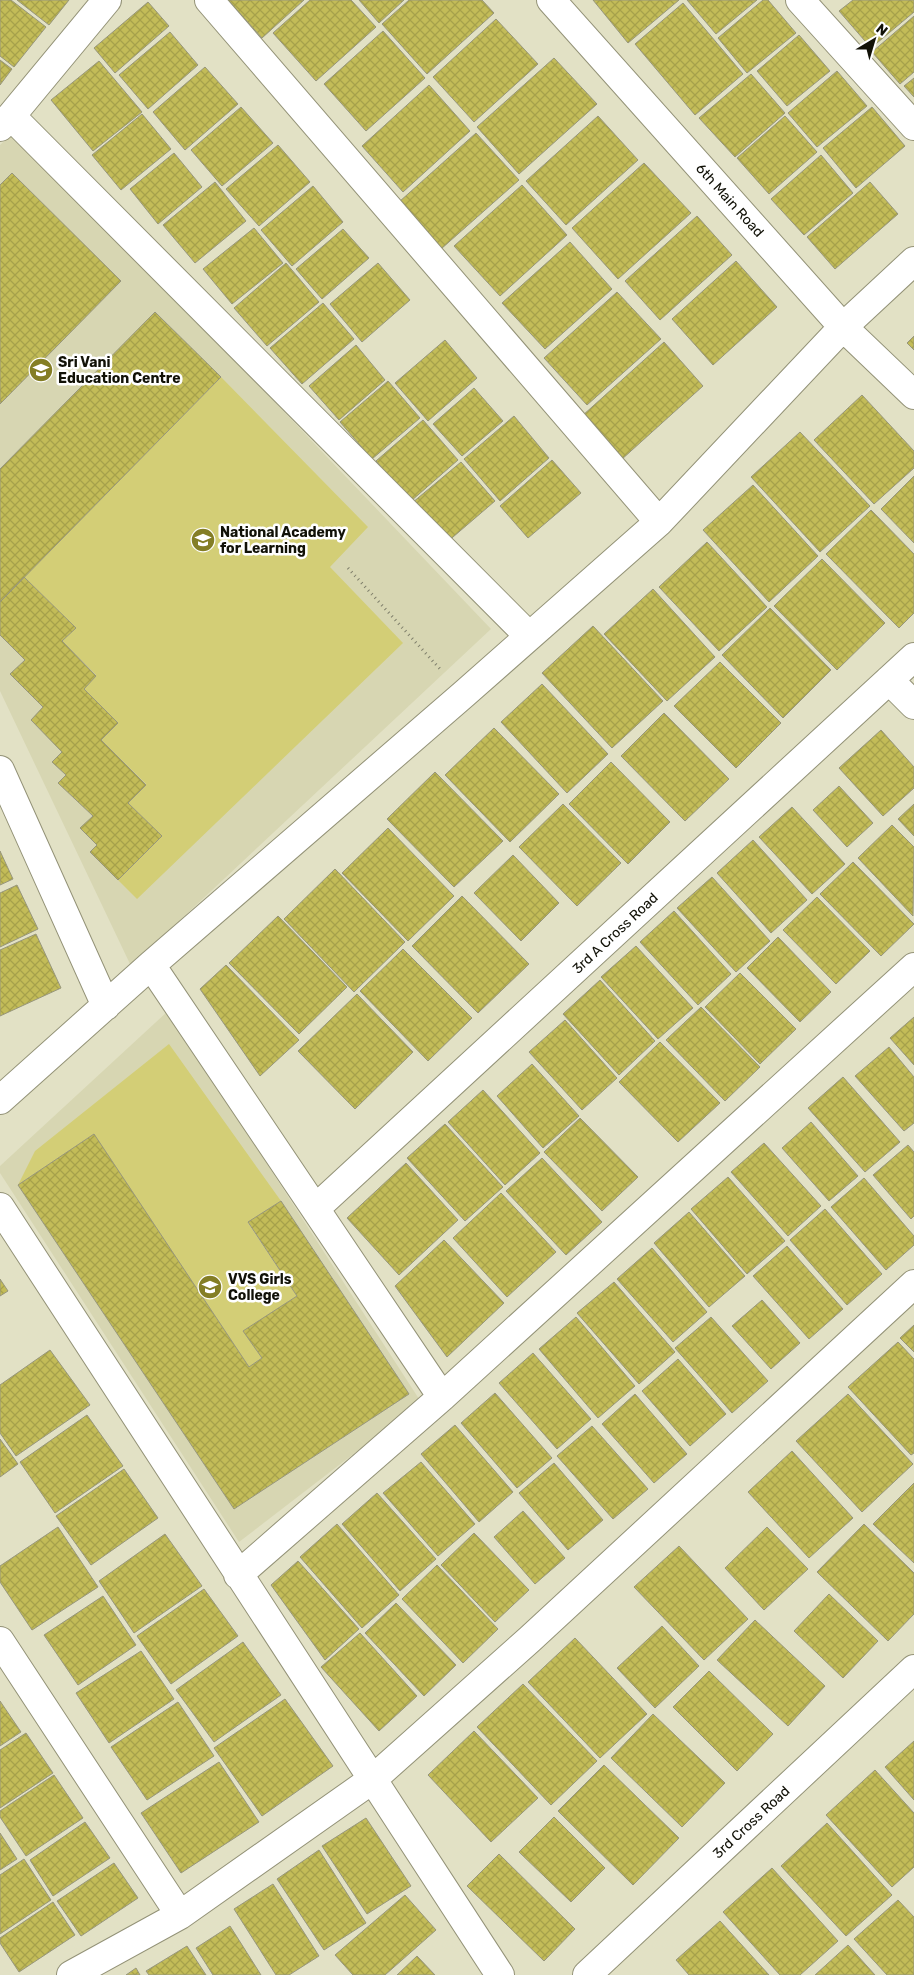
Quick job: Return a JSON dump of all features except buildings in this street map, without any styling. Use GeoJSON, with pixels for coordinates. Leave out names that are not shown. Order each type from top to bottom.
{"type":"FeatureCollection","features":[{"type":"Feature","properties":{"kind":"street"},"geometry":{"type":"LineString","coordinates":[[107,0],[6,122],[529,636]]}},
{"type":"Feature","properties":{"kind":"street"},"geometry":{"type":"LineString","coordinates":[[208,0],[658,522]]}},
{"type":"Feature","properties":{"kind":"street","name":"6th Main Road"},"geometry":{"type":"LineString","coordinates":[[551,0],[843,327],[914,395]]}},
{"type":"Feature","properties":{"kind":"street"},"geometry":{"type":"LineString","coordinates":[[800,0],[914,126]]}},
{"type":"Feature","properties":{"kind":"street"},"geometry":{"type":"LineString","coordinates":[[0,1100],[658,522],[843,327],[914,261]]}},
{"type":"Feature","properties":{"kind":"street","name":"3rd A Cross Road"},"geometry":{"type":"LineString","coordinates":[[316,1208],[914,657]]}},
{"type":"Feature","properties":{"kind":"street"},"geometry":{"type":"LineString","coordinates":[[889,680],[914,705]]}},
{"type":"Feature","properties":{"kind":"street"},"geometry":{"type":"LineString","coordinates":[[0,770],[106,1006]]}},
{"type":"Feature","properties":{"kind":"street"},"geometry":{"type":"LineString","coordinates":[[152,965],[442,1397]]}},
{"type":"Feature","properties":{"kind":"street"},"geometry":{"type":"LineString","coordinates":[[238,1575],[442,1397],[914,966]]}},
{"type":"Feature","properties":{"kind":"street"},"geometry":{"type":"LineString","coordinates":[[0,1207],[500,1975]]}},
{"type":"Feature","properties":{"kind":"street"},"geometry":{"type":"LineString","coordinates":[[71,1975],[180,1915],[373,1779],[530,1640],[914,1284]]}},
{"type":"Feature","properties":{"kind":"street"},"geometry":{"type":"LineString","coordinates":[[0,1641],[180,1915]]}},
{"type":"Feature","properties":{"kind":"street","name":"3rd Cross Road"},"geometry":{"type":"LineString","coordinates":[[587,1975],[914,1669]]}},
{"type":"Feature","properties":{"kind":"path"},"geometry":{"type":"LineString","coordinates":[[348,568],[444,673]]}},
{"type":"Feature","properties":{"kind":"shaded area","name":"National Academy for Learning"},"geometry":{"type":"Polygon","coordinates":[[[13,133],[166,288],[491,629],[131,966],[0,691],[0,145],[13,133]]]}},
{"type":"Feature","properties":{"kind":"shaded area"},"geometry":{"type":"Polygon","coordinates":[[[221,377],[368,527],[330,567],[403,643],[137,899],[118,880],[161,836],[128,803],[146,784],[101,740],[84,689],[96,675],[62,641],[75,628],[24,577],[221,377]]]}},
{"type":"Feature","properties":{"kind":"shaded area","name":"VVS Girls College"},"geometry":{"type":"Polygon","coordinates":[[[168,1011],[421,1402],[239,1542],[0,1173],[0,1166],[168,1011]]]}},
{"type":"Feature","properties":{"kind":"shaded area"},"geometry":{"type":"Polygon","coordinates":[[[169,1044],[281,1201],[248,1223],[297,1296],[244,1331],[262,1358],[249,1367],[94,1135],[18,1185],[35,1151],[169,1044]]]}},
{"type":"Feature","properties":{"kind":"place","name":"Sri Vani Education Centre"},"geometry":{"type":"Point","coordinates":[41,370]}},
{"type":"Feature","properties":{"kind":"place","name":"National Academy for Learning"},"geometry":{"type":"Point","coordinates":[203,540]}},
{"type":"Feature","properties":{"kind":"place","name":"VVS Girls College"},"geometry":{"type":"Point","coordinates":[210,1287]}}]}
